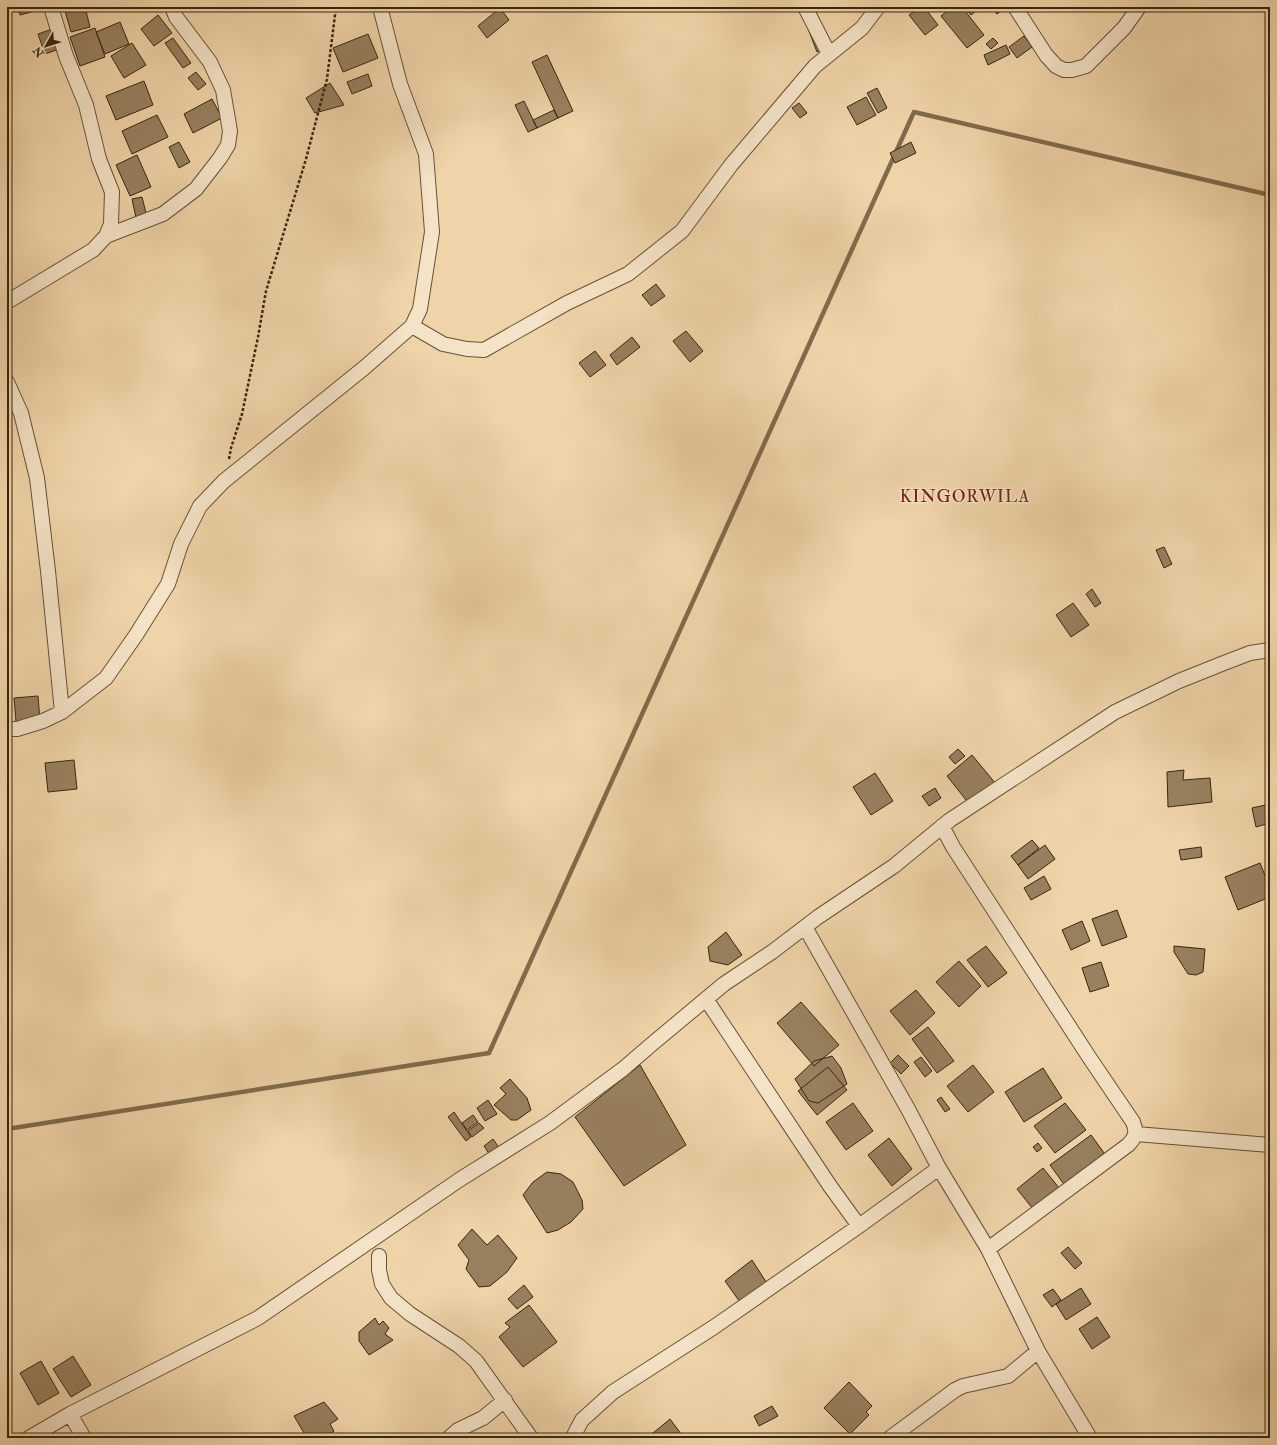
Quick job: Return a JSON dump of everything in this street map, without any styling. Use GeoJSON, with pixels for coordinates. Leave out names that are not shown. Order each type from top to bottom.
{"type":"FeatureCollection","features":[{"type":"Feature","properties":{"kind":"street"},"geometry":{"type":"LineString","coordinates":[[7,302],[93,250],[106,236],[111,224],[112,192],[99,159],[86,105],[66,56],[51,7]]}},
{"type":"Feature","properties":{"kind":"street"},"geometry":{"type":"LineString","coordinates":[[106,236],[163,214],[196,190],[228,145],[230,131],[223,90],[210,62],[176,17],[172,7]]}},
{"type":"Feature","properties":{"kind":"street"},"geometry":{"type":"LineString","coordinates":[[7,728],[17,729],[43,721],[62,712],[106,678],[136,635],[168,584],[181,544],[200,506],[224,481],[364,368],[412,326],[420,309],[432,232],[426,154],[400,84],[380,7]]}},
{"type":"Feature","properties":{"kind":"street"},"geometry":{"type":"LineString","coordinates":[[805,7],[829,54]]}},
{"type":"Feature","properties":{"kind":"street"},"geometry":{"type":"LineString","coordinates":[[412,326],[443,344],[467,349],[484,350],[567,304],[628,274],[682,231],[731,165],[815,66],[862,28],[878,7]]}},
{"type":"Feature","properties":{"kind":"street"},"geometry":{"type":"LineString","coordinates":[[1015,7],[1046,55],[1056,66],[1064,70],[1072,70],[1086,66],[1124,28],[1139,7]]}},
{"type":"Feature","properties":{"kind":"street"},"geometry":{"type":"LineString","coordinates":[[8,384],[20,413],[37,478],[62,712]]}},
{"type":"Feature","properties":{"kind":"street"},"geometry":{"type":"LineString","coordinates":[[29,1438],[70,1414],[258,1318],[459,1180],[550,1123],[623,1070],[724,984],[894,866],[950,820],[1115,712],[1180,681],[1224,663],[1250,653],[1270,650]]}},
{"type":"Feature","properties":{"kind":"street"},"geometry":{"type":"LineString","coordinates":[[942,826],[1089,1057],[1133,1122],[1136,1134],[1128,1145],[988,1249]]}},
{"type":"Feature","properties":{"kind":"street"},"geometry":{"type":"LineString","coordinates":[[805,927],[908,1109],[939,1168],[988,1249],[1038,1351],[1090,1438]]}},
{"type":"Feature","properties":{"kind":"street"},"geometry":{"type":"LineString","coordinates":[[706,999],[830,1186],[859,1226]]}},
{"type":"Feature","properties":{"kind":"street"},"geometry":{"type":"LineString","coordinates":[[1136,1134],[1270,1145]]}},
{"type":"Feature","properties":{"kind":"street"},"geometry":{"type":"LineString","coordinates":[[575,1438],[575,1433],[582,1420],[613,1392],[714,1327],[939,1168]]}},
{"type":"Feature","properties":{"kind":"street"},"geometry":{"type":"LineString","coordinates":[[379,1256],[379,1270],[382,1284],[391,1298],[410,1314],[459,1346],[476,1361],[531,1438]]}},
{"type":"Feature","properties":{"kind":"street"},"geometry":{"type":"LineString","coordinates":[[890,1438],[955,1390],[963,1386],[1008,1376],[1038,1351]]}},
{"type":"Feature","properties":{"kind":"street"},"geometry":{"type":"LineString","coordinates":[[449,1438],[458,1430],[483,1418],[505,1400]]}},
{"type":"Feature","properties":{"kind":"street"},"geometry":{"type":"LineString","coordinates":[[70,1414],[84,1438]]}},
{"type":"Feature","properties":{"kind":"path"},"geometry":{"type":"LineString","coordinates":[[224,481],[231,448],[242,414],[266,291],[306,159],[327,79],[336,7]]}},
{"type":"Feature","properties":{"kind":"building"},"geometry":{"type":"Polygon","coordinates":[[[18,7],[50,7],[20,15],[18,7]]]}},
{"type":"Feature","properties":{"kind":"building"},"geometry":{"type":"Polygon","coordinates":[[[85,7],[90,27],[71,32],[65,11],[85,7]]]}},
{"type":"Feature","properties":{"kind":"building"},"geometry":{"type":"Polygon","coordinates":[[[920,7],[924,7],[938,25],[925,35],[909,15],[920,7]]]}},
{"type":"Feature","properties":{"kind":"building"},"geometry":{"type":"Polygon","coordinates":[[[937,7],[945,7],[940,11],[937,7]]]}},
{"type":"Feature","properties":{"kind":"building"},"geometry":{"type":"Polygon","coordinates":[[[952,7],[962,7],[984,35],[967,48],[941,16],[952,7]]]}},
{"type":"Feature","properties":{"kind":"building"},"geometry":{"type":"Polygon","coordinates":[[[964,7],[975,7],[977,10],[971,15],[964,7]]]}},
{"type":"Feature","properties":{"kind":"building"},"geometry":{"type":"Polygon","coordinates":[[[991,7],[1006,7],[997,14],[991,7]]]}},
{"type":"Feature","properties":{"kind":"building"},"geometry":{"type":"Polygon","coordinates":[[[500,8],[509,20],[487,38],[478,26],[500,8]]]}},
{"type":"Feature","properties":{"kind":"building"},"geometry":{"type":"Polygon","coordinates":[[[158,15],[172,33],[154,46],[141,29],[158,15]]]}},
{"type":"Feature","properties":{"kind":"building"},"geometry":{"type":"Polygon","coordinates":[[[120,22],[129,44],[105,54],[96,32],[120,22]]]}},
{"type":"Feature","properties":{"kind":"building"},"geometry":{"type":"Polygon","coordinates":[[[55,28],[62,48],[45,54],[38,34],[55,28]]]}},
{"type":"Feature","properties":{"kind":"building"},"geometry":{"type":"Polygon","coordinates":[[[95,28],[105,57],[80,66],[70,37],[95,28]]]}},
{"type":"Feature","properties":{"kind":"building"},"geometry":{"type":"Polygon","coordinates":[[[818,28],[826,49],[817,52],[809,31],[818,28]]]}},
{"type":"Feature","properties":{"kind":"building"},"geometry":{"type":"Polygon","coordinates":[[[368,34],[378,58],[343,72],[333,48],[368,34]]]}},
{"type":"Feature","properties":{"kind":"building"},"geometry":{"type":"Polygon","coordinates":[[[1024,36],[1032,47],[1017,58],[1009,47],[1024,36]]]}},
{"type":"Feature","properties":{"kind":"building"},"geometry":{"type":"Polygon","coordinates":[[[173,38],[191,63],[183,68],[165,43],[173,38]]]}},
{"type":"Feature","properties":{"kind":"building"},"geometry":{"type":"Polygon","coordinates":[[[993,38],[998,43],[991,49],[986,44],[993,38]]]}},
{"type":"Feature","properties":{"kind":"building"},"geometry":{"type":"Polygon","coordinates":[[[132,43],[146,65],[124,78],[111,56],[132,43]]]}},
{"type":"Feature","properties":{"kind":"building"},"geometry":{"type":"Polygon","coordinates":[[[1006,45],[1010,54],[988,65],[984,55],[1006,45]]]}},
{"type":"Feature","properties":{"kind":"building"},"geometry":{"type":"Polygon","coordinates":[[[547,55],[573,111],[558,118],[532,62],[547,55]]]}},
{"type":"Feature","properties":{"kind":"building"},"geometry":{"type":"Polygon","coordinates":[[[196,72],[206,84],[198,90],[188,78],[196,72]]]}},
{"type":"Feature","properties":{"kind":"building"},"geometry":{"type":"Polygon","coordinates":[[[368,74],[372,86],[352,94],[347,82],[368,74]]]}},
{"type":"Feature","properties":{"kind":"building"},"geometry":{"type":"Polygon","coordinates":[[[144,81],[153,105],[116,120],[106,96],[144,81]]]}},
{"type":"Feature","properties":{"kind":"building"},"geometry":{"type":"Polygon","coordinates":[[[330,83],[344,105],[315,113],[306,98],[330,83]]]}},
{"type":"Feature","properties":{"kind":"building"},"geometry":{"type":"Polygon","coordinates":[[[877,88],[887,108],[878,113],[867,93],[877,88]]]}},
{"type":"Feature","properties":{"kind":"building"},"geometry":{"type":"Polygon","coordinates":[[[866,97],[876,115],[857,125],[847,107],[866,97]]]}},
{"type":"Feature","properties":{"kind":"building"},"geometry":{"type":"Polygon","coordinates":[[[212,99],[222,118],[193,133],[184,114],[212,99]]]}},
{"type":"Feature","properties":{"kind":"building"},"geometry":{"type":"Polygon","coordinates":[[[524,101],[537,128],[528,132],[515,105],[524,101]]]}},
{"type":"Feature","properties":{"kind":"building"},"geometry":{"type":"Polygon","coordinates":[[[799,103],[807,113],[800,118],[792,108],[799,103]]]}},
{"type":"Feature","properties":{"kind":"building"},"geometry":{"type":"Polygon","coordinates":[[[554,110],[558,118],[537,128],[533,120],[554,110]]]}},
{"type":"Feature","properties":{"kind":"building"},"geometry":{"type":"Polygon","coordinates":[[[157,115],[168,137],[132,154],[122,131],[157,115]]]}},
{"type":"Feature","properties":{"kind":"building"},"geometry":{"type":"Polygon","coordinates":[[[179,142],[190,162],[179,168],[169,147],[179,142]]]}},
{"type":"Feature","properties":{"kind":"building"},"geometry":{"type":"Polygon","coordinates":[[[911,142],[916,153],[895,163],[890,153],[911,142]]]}},
{"type":"Feature","properties":{"kind":"building"},"geometry":{"type":"Polygon","coordinates":[[[137,155],[151,187],[130,196],[116,165],[137,155]]]}},
{"type":"Feature","properties":{"kind":"building"},"geometry":{"type":"Polygon","coordinates":[[[142,197],[149,225],[138,227],[132,199],[142,197]]]}},
{"type":"Feature","properties":{"kind":"building"},"geometry":{"type":"Polygon","coordinates":[[[656,284],[665,296],[651,306],[642,295],[656,284]]]}},
{"type":"Feature","properties":{"kind":"building"},"geometry":{"type":"Polygon","coordinates":[[[686,331],[703,351],[690,362],[673,341],[686,331]]]}},
{"type":"Feature","properties":{"kind":"building"},"geometry":{"type":"Polygon","coordinates":[[[632,337],[640,347],[617,365],[610,355],[632,337]]]}},
{"type":"Feature","properties":{"kind":"building"},"geometry":{"type":"Polygon","coordinates":[[[595,351],[606,365],[590,377],[579,363],[595,351]]]}},
{"type":"Feature","properties":{"kind":"building"},"geometry":{"type":"Polygon","coordinates":[[[1164,547],[1172,564],[1164,568],[1156,550],[1164,547]]]}},
{"type":"Feature","properties":{"kind":"building"},"geometry":{"type":"Polygon","coordinates":[[[1092,589],[1101,603],[1095,607],[1086,594],[1092,589]]]}},
{"type":"Feature","properties":{"kind":"building"},"geometry":{"type":"Polygon","coordinates":[[[1073,603],[1089,625],[1071,637],[1056,615],[1073,603]]]}},
{"type":"Feature","properties":{"kind":"building"},"geometry":{"type":"Polygon","coordinates":[[[38,696],[40,721],[16,722],[14,698],[38,696]]]}},
{"type":"Feature","properties":{"kind":"building"},"geometry":{"type":"Polygon","coordinates":[[[958,749],[965,756],[955,764],[949,757],[958,749]]]}},
{"type":"Feature","properties":{"kind":"building"},"geometry":{"type":"Polygon","coordinates":[[[972,755],[996,784],[970,805],[947,776],[972,755]]]}},
{"type":"Feature","properties":{"kind":"building"},"geometry":{"type":"Polygon","coordinates":[[[74,760],[77,789],[48,792],[45,763],[74,760]]]}},
{"type":"Feature","properties":{"kind":"building"},"geometry":{"type":"Polygon","coordinates":[[[1184,770],[1183,780],[1210,778],[1212,802],[1168,807],[1167,772],[1184,770]]]}},
{"type":"Feature","properties":{"kind":"building"},"geometry":{"type":"Polygon","coordinates":[[[875,773],[893,801],[871,815],[853,787],[875,773]]]}},
{"type":"Feature","properties":{"kind":"building"},"geometry":{"type":"Polygon","coordinates":[[[935,788],[941,798],[929,806],[922,796],[935,788]]]}},
{"type":"Feature","properties":{"kind":"building"},"geometry":{"type":"Polygon","coordinates":[[[1270,804],[1270,823],[1256,827],[1252,808],[1270,804]]]}},
{"type":"Feature","properties":{"kind":"building"},"geometry":{"type":"Polygon","coordinates":[[[1032,840],[1039,848],[1018,865],[1011,856],[1032,840]]]}},
{"type":"Feature","properties":{"kind":"building"},"geometry":{"type":"Polygon","coordinates":[[[1045,845],[1055,859],[1028,879],[1018,865],[1045,845]]]}},
{"type":"Feature","properties":{"kind":"building"},"geometry":{"type":"Polygon","coordinates":[[[1201,847],[1202,857],[1181,860],[1179,850],[1201,847]]]}},
{"type":"Feature","properties":{"kind":"building"},"geometry":{"type":"Polygon","coordinates":[[[1260,863],[1270,888],[1270,897],[1238,910],[1225,877],[1260,863]]]}},
{"type":"Feature","properties":{"kind":"building"},"geometry":{"type":"Polygon","coordinates":[[[1044,876],[1051,889],[1031,900],[1024,888],[1044,876]]]}},
{"type":"Feature","properties":{"kind":"building"},"geometry":{"type":"Polygon","coordinates":[[[1117,910],[1127,937],[1102,946],[1092,919],[1117,910]]]}},
{"type":"Feature","properties":{"kind":"building"},"geometry":{"type":"Polygon","coordinates":[[[1082,921],[1090,941],[1071,950],[1062,930],[1082,921]]]}},
{"type":"Feature","properties":{"kind":"building"},"geometry":{"type":"Polygon","coordinates":[[[726,932],[742,955],[728,965],[710,961],[708,947],[726,932]]]}},
{"type":"Feature","properties":{"kind":"building"},"geometry":{"type":"Polygon","coordinates":[[[986,946],[1007,973],[988,987],[967,960],[986,946]]]}},
{"type":"Feature","properties":{"kind":"building"},"geometry":{"type":"Polygon","coordinates":[[[1174,946],[1205,949],[1203,972],[1196,975],[1188,974],[1174,952],[1174,946]]]}},
{"type":"Feature","properties":{"kind":"building"},"geometry":{"type":"Polygon","coordinates":[[[959,961],[981,986],[959,1007],[936,982],[959,961]]]}},
{"type":"Feature","properties":{"kind":"building"},"geometry":{"type":"Polygon","coordinates":[[[1101,962],[1109,986],[1090,992],[1082,968],[1101,962]]]}},
{"type":"Feature","properties":{"kind":"building"},"geometry":{"type":"Polygon","coordinates":[[[916,990],[935,1013],[910,1035],[890,1011],[916,990]]]}},
{"type":"Feature","properties":{"kind":"building"},"geometry":{"type":"Polygon","coordinates":[[[801,1002],[839,1045],[814,1066],[777,1023],[801,1002]]]}},
{"type":"Feature","properties":{"kind":"building"},"geometry":{"type":"Polygon","coordinates":[[[928,1027],[954,1061],[937,1073],[912,1039],[928,1027]]]}},
{"type":"Feature","properties":{"kind":"building"},"geometry":{"type":"Polygon","coordinates":[[[898,1055],[909,1066],[901,1074],[890,1063],[898,1055]]]}},
{"type":"Feature","properties":{"kind":"building"},"geometry":{"type":"Polygon","coordinates":[[[832,1056],[841,1068],[847,1084],[818,1103],[809,1101],[795,1079],[814,1061],[832,1056]]]}},
{"type":"Feature","properties":{"kind":"building"},"geometry":{"type":"Polygon","coordinates":[[[921,1057],[932,1071],[925,1077],[914,1062],[921,1057]]]}},
{"type":"Feature","properties":{"kind":"building"},"geometry":{"type":"Polygon","coordinates":[[[640,1065],[686,1145],[624,1186],[575,1117],[640,1065]]]}},
{"type":"Feature","properties":{"kind":"building"},"geometry":{"type":"Polygon","coordinates":[[[973,1065],[994,1092],[968,1112],[947,1086],[973,1065]]]}},
{"type":"Feature","properties":{"kind":"building"},"geometry":{"type":"Polygon","coordinates":[[[828,1067],[847,1090],[817,1115],[798,1091],[828,1067]]]}},
{"type":"Feature","properties":{"kind":"building"},"geometry":{"type":"Polygon","coordinates":[[[1043,1068],[1062,1098],[1024,1122],[1005,1092],[1043,1068]]]}},
{"type":"Feature","properties":{"kind":"building"},"geometry":{"type":"Polygon","coordinates":[[[510,1079],[527,1098],[531,1110],[517,1120],[511,1120],[494,1105],[506,1094],[500,1088],[510,1079]]]}},
{"type":"Feature","properties":{"kind":"building"},"geometry":{"type":"Polygon","coordinates":[[[941,1097],[950,1109],[945,1112],[937,1100],[941,1097]]]}},
{"type":"Feature","properties":{"kind":"building"},"geometry":{"type":"Polygon","coordinates":[[[488,1100],[497,1114],[485,1121],[477,1108],[488,1100]]]}},
{"type":"Feature","properties":{"kind":"building"},"geometry":{"type":"Polygon","coordinates":[[[853,1103],[873,1131],[846,1150],[826,1122],[853,1103]]]}},
{"type":"Feature","properties":{"kind":"building"},"geometry":{"type":"Polygon","coordinates":[[[1065,1103],[1086,1130],[1055,1153],[1034,1126],[1065,1103]]]}},
{"type":"Feature","properties":{"kind":"building"},"geometry":{"type":"Polygon","coordinates":[[[454,1112],[471,1137],[466,1141],[448,1117],[454,1112]]]}},
{"type":"Feature","properties":{"kind":"building"},"geometry":{"type":"Polygon","coordinates":[[[473,1115],[478,1122],[467,1130],[462,1123],[473,1115]]]}},
{"type":"Feature","properties":{"kind":"building"},"geometry":{"type":"Polygon","coordinates":[[[479,1123],[484,1128],[472,1137],[468,1131],[479,1123]]]}},
{"type":"Feature","properties":{"kind":"building"},"geometry":{"type":"Polygon","coordinates":[[[1091,1135],[1107,1157],[1066,1187],[1050,1165],[1091,1135]]]}},
{"type":"Feature","properties":{"kind":"building"},"geometry":{"type":"Polygon","coordinates":[[[889,1138],[912,1169],[892,1186],[868,1155],[889,1138]]]}},
{"type":"Feature","properties":{"kind":"building"},"geometry":{"type":"Polygon","coordinates":[[[493,1139],[500,1149],[490,1155],[484,1146],[493,1139]]]}},
{"type":"Feature","properties":{"kind":"building"},"geometry":{"type":"Polygon","coordinates":[[[1038,1143],[1042,1148],[1037,1152],[1033,1147],[1038,1143]]]}},
{"type":"Feature","properties":{"kind":"building"},"geometry":{"type":"Polygon","coordinates":[[[1043,1168],[1059,1188],[1033,1209],[1017,1189],[1043,1168]]]}},
{"type":"Feature","properties":{"kind":"building"},"geometry":{"type":"Polygon","coordinates":[[[547,1172],[561,1174],[573,1182],[582,1200],[583,1209],[571,1222],[558,1230],[547,1233],[523,1195],[533,1182],[547,1172]]]}},
{"type":"Feature","properties":{"kind":"building"},"geometry":{"type":"Polygon","coordinates":[[[472,1229],[487,1245],[498,1235],[517,1258],[507,1272],[490,1286],[479,1287],[466,1269],[469,1260],[458,1245],[472,1229]]]}},
{"type":"Feature","properties":{"kind":"building"},"geometry":{"type":"Polygon","coordinates":[[[1068,1247],[1082,1263],[1075,1269],[1061,1253],[1068,1247]]]}},
{"type":"Feature","properties":{"kind":"building"},"geometry":{"type":"Polygon","coordinates":[[[752,1260],[768,1285],[740,1302],[725,1281],[752,1260]]]}},
{"type":"Feature","properties":{"kind":"building"},"geometry":{"type":"Polygon","coordinates":[[[524,1285],[533,1297],[517,1309],[508,1299],[524,1285]]]}},
{"type":"Feature","properties":{"kind":"building"},"geometry":{"type":"Polygon","coordinates":[[[1081,1288],[1091,1304],[1066,1320],[1056,1304],[1081,1288]]]}},
{"type":"Feature","properties":{"kind":"building"},"geometry":{"type":"Polygon","coordinates":[[[1053,1289],[1061,1300],[1052,1307],[1043,1295],[1053,1289]]]}},
{"type":"Feature","properties":{"kind":"building"},"geometry":{"type":"Polygon","coordinates":[[[529,1305],[557,1342],[523,1367],[499,1337],[510,1327],[505,1323],[529,1305]]]}},
{"type":"Feature","properties":{"kind":"building"},"geometry":{"type":"Polygon","coordinates":[[[1097,1317],[1110,1337],[1092,1349],[1079,1329],[1097,1317]]]}},
{"type":"Feature","properties":{"kind":"building"},"geometry":{"type":"Polygon","coordinates":[[[375,1318],[379,1325],[383,1321],[389,1328],[385,1334],[393,1340],[369,1355],[359,1341],[359,1332],[375,1318]]]}},
{"type":"Feature","properties":{"kind":"building"},"geometry":{"type":"Polygon","coordinates":[[[73,1356],[91,1385],[71,1397],[53,1369],[73,1356]]]}},
{"type":"Feature","properties":{"kind":"building"},"geometry":{"type":"Polygon","coordinates":[[[41,1361],[59,1393],[38,1405],[20,1373],[41,1361]]]}},
{"type":"Feature","properties":{"kind":"building"},"geometry":{"type":"Polygon","coordinates":[[[849,1382],[872,1406],[866,1412],[869,1415],[850,1434],[824,1408],[849,1382]]]}},
{"type":"Feature","properties":{"kind":"building"},"geometry":{"type":"Polygon","coordinates":[[[324,1402],[338,1419],[330,1424],[334,1431],[325,1438],[307,1438],[294,1416],[324,1402]]]}},
{"type":"Feature","properties":{"kind":"building"},"geometry":{"type":"Polygon","coordinates":[[[772,1406],[778,1416],[759,1426],[754,1416],[772,1406]]]}},
{"type":"Feature","properties":{"kind":"building"},"geometry":{"type":"Polygon","coordinates":[[[670,1419],[684,1438],[647,1438],[670,1419]]]}},
{"type":"Feature","properties":{"kind":"waterway"},"geometry":{"type":"LineString","coordinates":[[7,1129],[489,1053],[914,112],[1270,195]]}},
{"type":"Feature","properties":{"kind":"district","name":"KINGORWILA"},"geometry":{"type":"Point","coordinates":[965,496]}}]}
